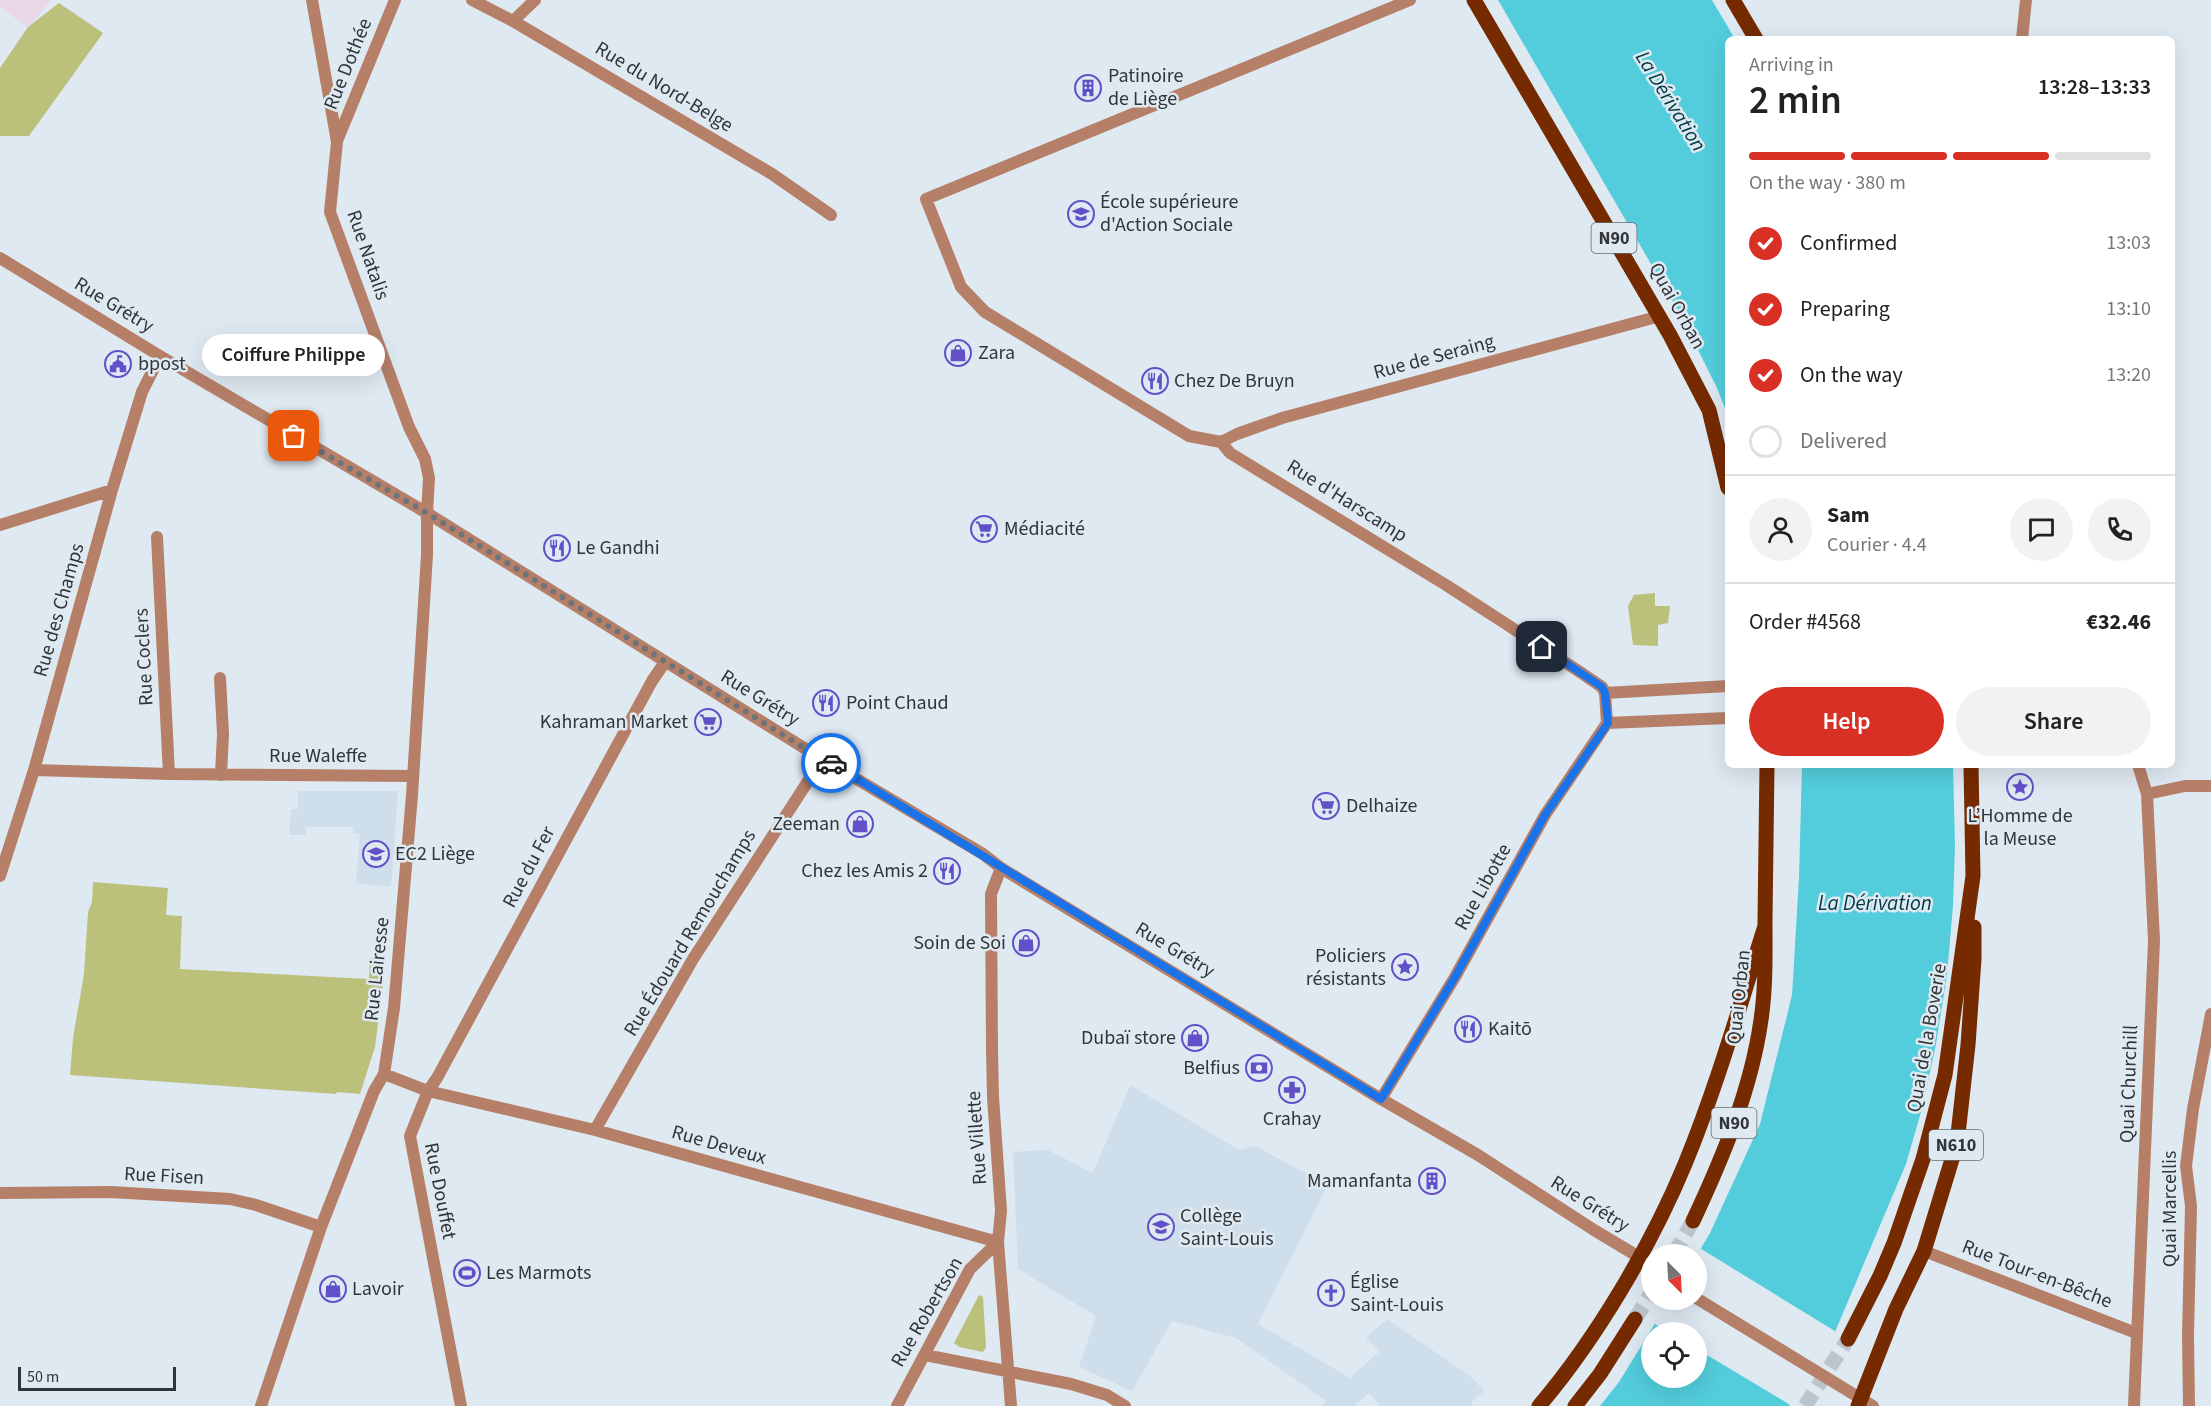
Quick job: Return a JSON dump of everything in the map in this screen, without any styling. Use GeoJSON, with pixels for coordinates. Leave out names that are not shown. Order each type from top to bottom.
{"type":"FeatureCollection","features":[{"type":"Feature","properties":{"kind":"main road","name":"Quai Orban"},"geometry":{"type":"LineString","coordinates":[[1474,0],[1660,316],[1708,410],[1725,476]]}},
{"type":"Feature","properties":{"kind":"main road"},"geometry":{"type":"LineString","coordinates":[[1733,0],[1754,36]]}},
{"type":"Feature","properties":{"kind":"main road","name":"Quai Orban"},"geometry":{"type":"LineString","coordinates":[[1693,1221],[1713,1179],[1730,1134],[1756,1049],[1761,1020],[1766,975],[1767,768]]}},
{"type":"Feature","properties":{"kind":"main road","name":"Quai de la Boverie"},"geometry":{"type":"LineString","coordinates":[[1848,1339],[1894,1243],[1937,1110],[1952,1034],[1973,876],[1971,768]]}},
{"type":"Feature","properties":{"kind":"main road","name":"N610"},"geometry":{"type":"LineString","coordinates":[[1864,1403],[1896,1309],[1924,1251],[1957,1143],[1974,959],[1973,876]]}},
{"type":"Feature","properties":{"kind":"main road"},"geometry":{"type":"LineString","coordinates":[[1539,1406],[1589,1338],[1639,1257],[1674,1190],[1726,1051],[1765,926]]}},
{"type":"Feature","properties":{"kind":"main road"},"geometry":{"type":"LineString","coordinates":[[1575,1406],[1600,1374],[1635,1320]]}},
{"type":"Feature","properties":{"kind":"street","name":"Rue Natalis"},"geometry":{"type":"LineString","coordinates":[[312,0],[337,142],[330,212],[409,427],[425,459],[429,478],[427,513]]}},
{"type":"Feature","properties":{"kind":"street","name":"Rue Dothée"},"geometry":{"type":"LineString","coordinates":[[337,142],[395,0]]}},
{"type":"Feature","properties":{"kind":"street","name":"Rue du Nord-Belge"},"geometry":{"type":"LineString","coordinates":[[472,0],[513,21],[772,174],[831,215]]}},
{"type":"Feature","properties":{"kind":"street"},"geometry":{"type":"LineString","coordinates":[[513,21],[535,0]]}},
{"type":"Feature","properties":{"kind":"street"},"geometry":{"type":"LineString","coordinates":[[1390,5],[1410,0]]}},
{"type":"Feature","properties":{"kind":"street"},"geometry":{"type":"LineString","coordinates":[[2022,36],[2026,0]]}},
{"type":"Feature","properties":{"kind":"street","name":"Rue d'Harscamp"},"geometry":{"type":"LineString","coordinates":[[1390,5],[926,199],[961,287],[985,312],[1189,436],[1221,442],[1230,453],[1446,585],[1580,672],[1602,687],[1605,693]]}},
{"type":"Feature","properties":{"kind":"street","name":"Rue Grétry"},"geometry":{"type":"LineString","coordinates":[[0,258],[160,356],[427,513],[801,746],[983,854],[1001,868],[1381,1099],[1478,1155],[1639,1257]]}},
{"type":"Feature","properties":{"kind":"street","name":"Rue de Seraing"},"geometry":{"type":"LineString","coordinates":[[1221,442],[1282,418],[1660,316]]}},
{"type":"Feature","properties":{"kind":"street","name":"Rue des Champs"},"geometry":{"type":"LineString","coordinates":[[0,876],[34,770],[112,490],[142,392],[160,356]]}},
{"type":"Feature","properties":{"kind":"street"},"geometry":{"type":"LineString","coordinates":[[0,525],[112,490]]}},
{"type":"Feature","properties":{"kind":"street","name":"Rue Lairesse"},"geometry":{"type":"LineString","coordinates":[[261,1406],[321,1227],[374,1090],[384,1074],[394,1008],[413,776],[427,555],[427,513]]}},
{"type":"Feature","properties":{"kind":"street","name":"Rue Coclers"},"geometry":{"type":"LineString","coordinates":[[158,537],[169,774]]}},
{"type":"Feature","properties":{"kind":"street","name":"Rue du Fer"},"geometry":{"type":"LineString","coordinates":[[428,1091],[652,681],[665,662]]}},
{"type":"Feature","properties":{"kind":"street"},"geometry":{"type":"LineString","coordinates":[[220,678],[223,734],[221,775]]}},
{"type":"Feature","properties":{"kind":"street"},"geometry":{"type":"LineString","coordinates":[[1725,686],[1605,693],[1608,723],[1725,718]]}},
{"type":"Feature","properties":{"kind":"street","name":"Rue Libotte"},"geometry":{"type":"LineString","coordinates":[[1381,1099],[1455,977],[1545,815],[1608,723]]}},
{"type":"Feature","properties":{"kind":"street","name":"Rue Édouard Remouchamps"},"geometry":{"type":"LineString","coordinates":[[595,1130],[693,959],[823,758]]}},
{"type":"Feature","properties":{"kind":"street","name":"Quai Churchill"},"geometry":{"type":"LineString","coordinates":[[2134,1406],[2154,941],[2147,794],[2139,768]]}},
{"type":"Feature","properties":{"kind":"street","name":"Rue Waleffe"},"geometry":{"type":"LineString","coordinates":[[34,770],[221,775],[413,776]]}},
{"type":"Feature","properties":{"kind":"street"},"geometry":{"type":"LineString","coordinates":[[2147,794],[2185,786],[2211,786]]}},
{"type":"Feature","properties":{"kind":"street","name":"Rue Villette"},"geometry":{"type":"LineString","coordinates":[[1001,868],[991,894],[993,1097],[1001,1211],[998,1242],[1011,1406]]}},
{"type":"Feature","properties":{"kind":"street","name":"Quai Marcellis"},"geometry":{"type":"LineString","coordinates":[[2189,1406],[2191,1206],[2186,1166],[2193,1109],[2211,1014]]}},
{"type":"Feature","properties":{"kind":"street","name":"Rue Deveux"},"geometry":{"type":"LineString","coordinates":[[384,1074],[428,1091],[595,1130],[998,1242]]}},
{"type":"Feature","properties":{"kind":"street","name":"Rue Douffet"},"geometry":{"type":"LineString","coordinates":[[428,1091],[410,1136],[460,1406]]}},
{"type":"Feature","properties":{"kind":"street","name":"Rue Fisen"},"geometry":{"type":"LineString","coordinates":[[0,1192],[111,1192],[230,1199],[256,1205],[321,1227]]}},
{"type":"Feature","properties":{"kind":"street","name":"Rue Robertson"},"geometry":{"type":"LineString","coordinates":[[897,1406],[970,1269],[998,1242]]}},
{"type":"Feature","properties":{"kind":"street","name":"Rue Tour-en-Bêche"},"geometry":{"type":"LineString","coordinates":[[1924,1251],[2136,1333]]}},
{"type":"Feature","properties":{"kind":"street"},"geometry":{"type":"LineString","coordinates":[[1707,1305],[1864,1403]]}},
{"type":"Feature","properties":{"kind":"street"},"geometry":{"type":"LineString","coordinates":[[925,1355],[1071,1384],[1107,1395],[1125,1406]]}},
{"type":"Feature","properties":{"kind":"shaded area"},"geometry":{"type":"Polygon","coordinates":[[[0,0],[51,0],[28,27],[0,7],[0,0]]]}},
{"type":"Feature","properties":{"kind":"shaded area","name":"EC2 Liège"},"geometry":{"type":"Polygon","coordinates":[[[298,791],[398,791],[391,887],[356,883],[360,834],[353,833],[353,827],[306,827],[306,835],[289,835],[291,809],[298,809],[298,791]]]}},
{"type":"Feature","properties":{"kind":"shaded area","name":"Collège Saint-Louis"},"geometry":{"type":"Polygon","coordinates":[[[1130,1085],[1239,1150],[1255,1146],[1328,1185],[1258,1324],[1350,1378],[1380,1351],[1366,1338],[1387,1319],[1470,1376],[1484,1391],[1471,1403],[1473,1406],[1380,1406],[1369,1393],[1354,1406],[1321,1406],[1326,1401],[1236,1338],[1172,1321],[1132,1391],[1079,1367],[1096,1316],[1018,1269],[1013,1152],[1048,1150],[1093,1173],[1130,1085]]]}},
{"type":"Feature","properties":{"kind":"green space"},"geometry":{"type":"Polygon","coordinates":[[[59,3],[103,33],[29,136],[0,136],[0,68],[28,27],[59,3]]]}},
{"type":"Feature","properties":{"kind":"green space"},"geometry":{"type":"Polygon","coordinates":[[[1655,593],[1655,606],[1670,606],[1668,623],[1658,625],[1658,646],[1633,645],[1628,606],[1634,595],[1655,593]]]}},
{"type":"Feature","properties":{"kind":"green space"},"geometry":{"type":"Polygon","coordinates":[[[93,882],[168,888],[166,915],[182,916],[180,969],[369,979],[370,958],[386,959],[375,1047],[360,1094],[70,1075],[73,1038],[84,974],[88,912],[92,902],[93,882]]]}},
{"type":"Feature","properties":{"kind":"green space"},"geometry":{"type":"Polygon","coordinates":[[[979,1295],[983,1297],[986,1347],[983,1352],[959,1347],[954,1343],[979,1295]]]}},
{"type":"Feature","properties":{"kind":"water","name":"La Dérivation"},"geometry":{"type":"Polygon","coordinates":[[[1498,0],[1712,0],[1733,36],[1725,36],[1725,408],[1680,314],[1498,0]]]}},
{"type":"Feature","properties":{"kind":"water","name":"La Dérivation"},"geometry":{"type":"Polygon","coordinates":[[[1802,768],[1953,768],[1955,846],[1953,906],[1947,975],[1936,1044],[1923,1105],[1906,1164],[1835,1332],[1789,1406],[1600,1406],[1619,1382],[1641,1346],[1641,1388],[1707,1388],[1707,1322],[1656,1322],[1663,1310],[1707,1310],[1707,1244],[1704,1244],[1760,1124],[1792,995],[1799,878],[1802,768]]]}},
{"type":"Feature","properties":{"kind":"pier"},"geometry":{"type":"Polygon","coordinates":[[[1707,1253],[1838,1333],[1792,1406],[1707,1355],[1707,1322],[1652,1322],[1659,1310],[1707,1310],[1707,1253]]]}},
{"type":"Feature","properties":{"kind":"tunnel"},"geometry":{"type":"LineString","coordinates":[[1680,1244],[1693,1221]]}},
{"type":"Feature","properties":{"kind":"tunnel"},"geometry":{"type":"LineString","coordinates":[[1635,1319],[1641,1309]]}},
{"type":"Feature","properties":{"kind":"tunnel"},"geometry":{"type":"LineString","coordinates":[[1805,1406],[1848,1339]]}},
{"type":"Feature","properties":{"kind":"way so far"},"geometry":{"type":"LineString","coordinates":[[294,436],[427,513],[831,763]]}},
{"type":"Feature","properties":{"kind":"place","name":"Patinoire de Liège"},"geometry":{"type":"Point","coordinates":[1088,88]}},
{"type":"Feature","properties":{"kind":"place","name":"École supérieure d'Action Sociale"},"geometry":{"type":"Point","coordinates":[1081,214]}},
{"type":"Feature","properties":{"kind":"place","name":"Zara"},"geometry":{"type":"Point","coordinates":[958,353]}},
{"type":"Feature","properties":{"kind":"place","name":"bpost"},"geometry":{"type":"Point","coordinates":[118,364]}},
{"type":"Feature","properties":{"kind":"place","name":"Chez De Bruyn"},"geometry":{"type":"Point","coordinates":[1155,381]}},
{"type":"Feature","properties":{"kind":"place","name":"Coiffure Philippe"},"geometry":{"type":"Point","coordinates":[294,436]}},
{"type":"Feature","properties":{"kind":"place","name":"Médiacité"},"geometry":{"type":"Point","coordinates":[984,529]}},
{"type":"Feature","properties":{"kind":"place","name":"Le Gandhi"},"geometry":{"type":"Point","coordinates":[557,548]}},
{"type":"Feature","properties":{"kind":"place","name":"Point Chaud"},"geometry":{"type":"Point","coordinates":[826,703]}},
{"type":"Feature","properties":{"kind":"place","name":"Kahraman Market"},"geometry":{"type":"Point","coordinates":[708,722]}},
{"type":"Feature","properties":{"kind":"place","name":"L’Homme de la Meuse"},"geometry":{"type":"Point","coordinates":[2020,787]}},
{"type":"Feature","properties":{"kind":"place","name":"Delhaize"},"geometry":{"type":"Point","coordinates":[1326,806]}},
{"type":"Feature","properties":{"kind":"place","name":"Zeeman"},"geometry":{"type":"Point","coordinates":[860,824]}},
{"type":"Feature","properties":{"kind":"place","name":"EC2 Liège"},"geometry":{"type":"Point","coordinates":[376,854]}},
{"type":"Feature","properties":{"kind":"place","name":"Chez les Amis 2"},"geometry":{"type":"Point","coordinates":[947,871]}},
{"type":"Feature","properties":{"kind":"place","name":"Soin de Soi"},"geometry":{"type":"Point","coordinates":[1026,943]}},
{"type":"Feature","properties":{"kind":"place","name":"Policiers résistants"},"geometry":{"type":"Point","coordinates":[1405,967]}},
{"type":"Feature","properties":{"kind":"place","name":"Kaitō"},"geometry":{"type":"Point","coordinates":[1468,1029]}},
{"type":"Feature","properties":{"kind":"place","name":"Dubaï store"},"geometry":{"type":"Point","coordinates":[1195,1038]}},
{"type":"Feature","properties":{"kind":"place","name":"Belfius"},"geometry":{"type":"Point","coordinates":[1259,1068]}},
{"type":"Feature","properties":{"kind":"place","name":"Crahay"},"geometry":{"type":"Point","coordinates":[1292,1090]}},
{"type":"Feature","properties":{"kind":"place","name":"Mamanfanta"},"geometry":{"type":"Point","coordinates":[1432,1181]}},
{"type":"Feature","properties":{"kind":"place","name":"Collège Saint-Louis"},"geometry":{"type":"Point","coordinates":[1161,1227]}},
{"type":"Feature","properties":{"kind":"place","name":"Les Marmots"},"geometry":{"type":"Point","coordinates":[467,1273]}},
{"type":"Feature","properties":{"kind":"place","name":"Lavoir"},"geometry":{"type":"Point","coordinates":[333,1289]}},
{"type":"Feature","properties":{"kind":"place","name":"Église Saint-Louis"},"geometry":{"type":"Point","coordinates":[1331,1293]}},
{"type":"Feature","properties":{"kind":"route"},"geometry":{"type":"LineString","coordinates":[[831,763],[1381,1099],[1455,977],[1558,793],[1608,723],[1605,693],[1602,687],[1542,647]]}}]}
